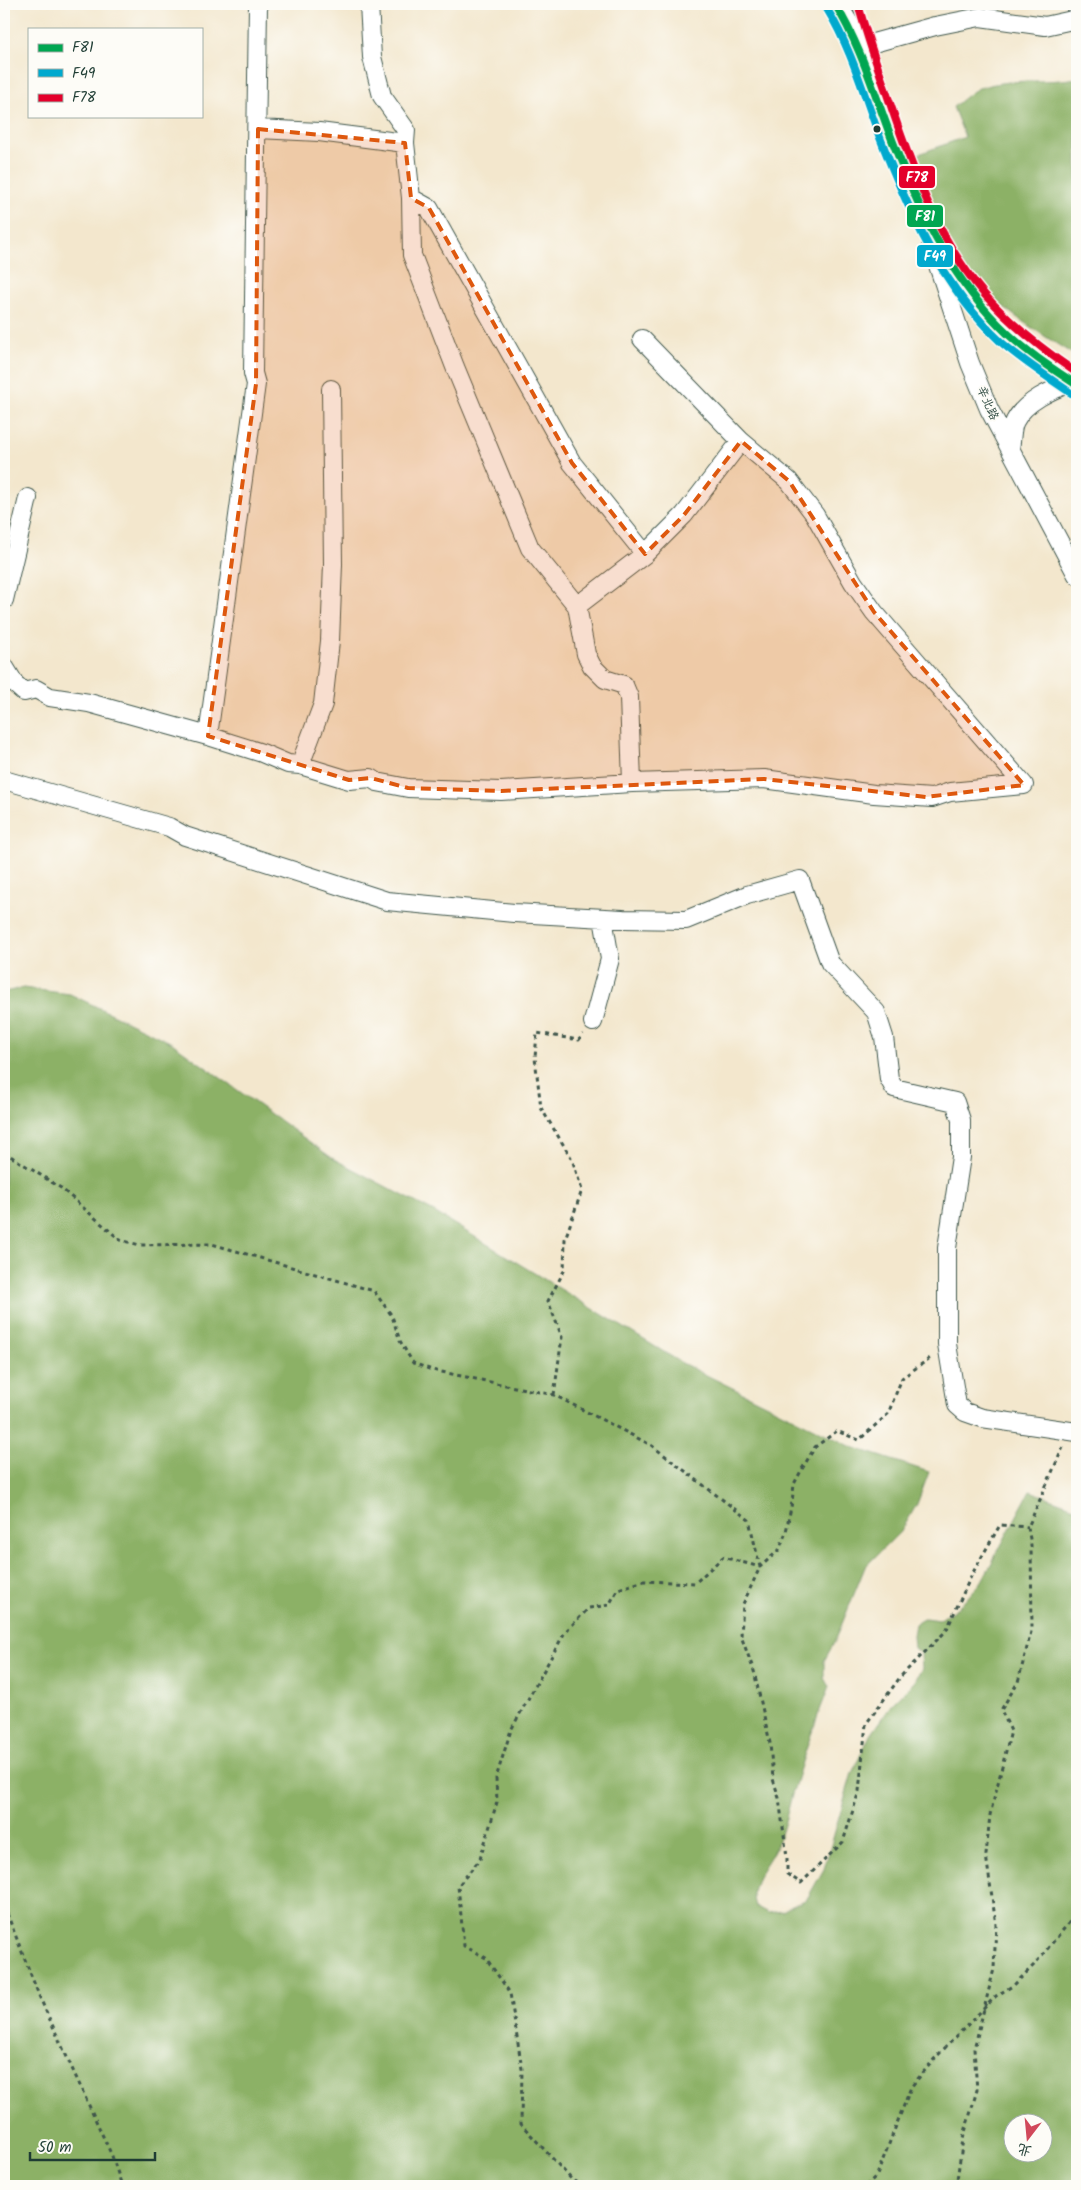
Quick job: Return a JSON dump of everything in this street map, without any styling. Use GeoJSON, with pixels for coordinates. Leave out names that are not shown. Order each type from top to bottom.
{"type":"FeatureCollection","features":[{"type":"Feature","properties":{"kind":"main road"},"geometry":{"type":"LineString","coordinates":[[835,4],[847,22],[859,47]]}},
{"type":"Feature","properties":{"kind":"main road"},"geometry":{"type":"LineString","coordinates":[[848,4],[859,47],[902,170],[924,219],[958,279],[988,315],[1040,360],[1074,383]]}},
{"type":"Feature","properties":{"kind":"street"},"geometry":{"type":"LineString","coordinates":[[208,736],[256,384],[253,373],[258,129],[258,4]]}},
{"type":"Feature","properties":{"kind":"street"},"geometry":{"type":"LineString","coordinates":[[369,4],[374,64],[382,96],[406,130],[405,143],[411,198],[412,255],[455,367],[530,548],[577,606],[586,654],[592,666],[605,679],[624,685],[629,697],[632,783]]}},
{"type":"Feature","properties":{"kind":"street"},"geometry":{"type":"LineString","coordinates":[[859,47],[935,26],[980,17],[1045,26],[1077,20]]}},
{"type":"Feature","properties":{"kind":"street"},"geometry":{"type":"LineString","coordinates":[[258,129],[319,132],[405,143]]}},
{"type":"Feature","properties":{"kind":"street"},"geometry":{"type":"LineString","coordinates":[[411,198],[429,208],[572,463],[645,554]]}},
{"type":"Feature","properties":{"kind":"street","name":"辛北路"},"geometry":{"type":"LineString","coordinates":[[924,219],[970,363],[989,409],[1077,576]]}},
{"type":"Feature","properties":{"kind":"street"},"geometry":{"type":"LineString","coordinates":[[4,666],[15,684],[24,692],[36,689],[50,697],[89,703],[208,736],[262,753],[288,764],[300,765],[349,780],[371,778],[377,782],[408,788],[501,792],[632,783],[764,780],[874,794],[932,798],[950,792],[1024,785],[874,612],[853,582],[815,515],[789,481],[741,441],[642,339]]}},
{"type":"Feature","properties":{"kind":"street"},"geometry":{"type":"LineString","coordinates":[[1010,448],[1014,422],[1024,408],[1052,390],[1074,383]]}},
{"type":"Feature","properties":{"kind":"street"},"geometry":{"type":"LineString","coordinates":[[300,765],[323,704],[330,640],[334,564],[332,389]]}},
{"type":"Feature","properties":{"kind":"street"},"geometry":{"type":"LineString","coordinates":[[577,606],[645,554],[684,515],[741,441]]}},
{"type":"Feature","properties":{"kind":"street"},"geometry":{"type":"LineString","coordinates":[[4,600],[28,498]]}},
{"type":"Feature","properties":{"kind":"street"},"geometry":{"type":"LineString","coordinates":[[4,780],[169,826],[185,836],[387,901],[514,913],[686,920],[747,895],[800,880],[830,963],[876,1012],[884,1037],[890,1079],[894,1088],[954,1102],[961,1120],[961,1157],[947,1248],[947,1334],[957,1405],[965,1412],[982,1418],[1074,1432]]}},
{"type":"Feature","properties":{"kind":"street"},"geometry":{"type":"LineString","coordinates":[[593,1022],[610,959],[603,918]]}},
{"type":"Feature","properties":{"kind":"path"},"geometry":{"type":"LineString","coordinates":[[554,1395],[562,1337],[548,1301],[564,1271],[565,1239],[582,1190],[572,1160],[541,1108],[535,1058],[537,1034],[579,1040],[593,1022]]}},
{"type":"Feature","properties":{"kind":"path"},"geometry":{"type":"LineString","coordinates":[[4,1152],[60,1188],[120,1240],[140,1245],[212,1244],[374,1291],[392,1316],[400,1341],[413,1363],[432,1370],[554,1395],[651,1445],[749,1520],[760,1567]]}},
{"type":"Feature","properties":{"kind":"path"},"geometry":{"type":"LineString","coordinates":[[947,1334],[932,1357],[902,1378],[888,1414],[860,1440],[837,1431],[815,1447],[794,1484],[786,1532],[779,1550],[760,1567],[743,1604],[741,1636],[754,1671],[770,1743],[773,1779],[779,1798],[787,1856],[787,1874],[801,1883],[843,1842],[859,1791],[866,1724],[901,1676],[946,1631],[972,1574],[1000,1525],[1028,1527]]}},
{"type":"Feature","properties":{"kind":"path"},"geometry":{"type":"LineString","coordinates":[[956,2186],[963,2139],[977,2090],[974,2049],[994,1969],[996,1925],[986,1855],[990,1815],[1011,1731],[1001,1710],[1018,1682],[1032,1628],[1031,1545],[1028,1527],[1074,1432]]}},
{"type":"Feature","properties":{"kind":"path"},"geometry":{"type":"LineString","coordinates":[[592,2186],[573,2181],[521,2124],[522,2069],[510,1992],[486,1958],[464,1946],[458,1886],[480,1859],[497,1802],[496,1778],[511,1730],[566,1632],[589,1608],[609,1605],[618,1589],[644,1581],[695,1584],[723,1557],[760,1567]]}},
{"type":"Feature","properties":{"kind":"path"},"geometry":{"type":"LineString","coordinates":[[4,1906],[40,1998],[112,2156],[122,2186]]}},
{"type":"Feature","properties":{"kind":"path"},"geometry":{"type":"LineString","coordinates":[[866,2186],[877,2175],[911,2087],[936,2057],[996,1996],[1014,1985],[1034,1965],[1077,1913]]}},
{"type":"Feature","properties":{"kind":"highlighted area"},"geometry":{"type":"Polygon","coordinates":[[[258,129],[405,143],[411,198],[429,208],[572,463],[645,554],[684,515],[741,441],[789,481],[874,612],[1024,785],[926,797],[764,779],[501,791],[408,788],[371,778],[349,780],[208,736],[256,384],[258,129]]]}},
{"type":"Feature","properties":{"kind":"green space"},"geometry":{"type":"Polygon","coordinates":[[[1077,78],[1077,357],[1029,326],[983,290],[959,260],[905,159],[965,137],[953,107],[979,88],[1003,83],[1077,78]]]}},
{"type":"Feature","properties":{"kind":"green space"},"geometry":{"type":"Polygon","coordinates":[[[23,988],[70,994],[172,1043],[332,1158],[434,1212],[682,1363],[852,1447],[929,1472],[917,1504],[902,1530],[865,1567],[835,1641],[824,1661],[824,1678],[829,1687],[807,1747],[781,1834],[758,1877],[753,1891],[755,1906],[768,1913],[782,1911],[807,1899],[824,1869],[852,1773],[870,1735],[891,1705],[915,1681],[922,1668],[921,1654],[914,1648],[913,1635],[915,1624],[925,1618],[939,1620],[961,1605],[982,1581],[1030,1491],[1077,1508],[1077,2186],[4,2186],[4,992],[23,988]]]}},
{"type":"Feature","properties":{"kind":"transit line","name":"F81"},"geometry":{"type":"LineString","coordinates":[[835,4],[858,49],[922,212],[951,264],[967,288],[1007,333],[1032,354],[1077,385]]}},
{"type":"Feature","properties":{"kind":"transit line","name":"F78"},"geometry":{"type":"LineString","coordinates":[[858,4],[910,160],[930,208],[955,253],[969,275],[1006,317],[1040,346],[1077,373]]}},
{"type":"Feature","properties":{"kind":"transit line","name":"F49"},"geometry":{"type":"LineString","coordinates":[[827,9],[850,55],[902,191],[928,246],[944,272],[961,297],[1001,342],[1071,393]]}}]}
